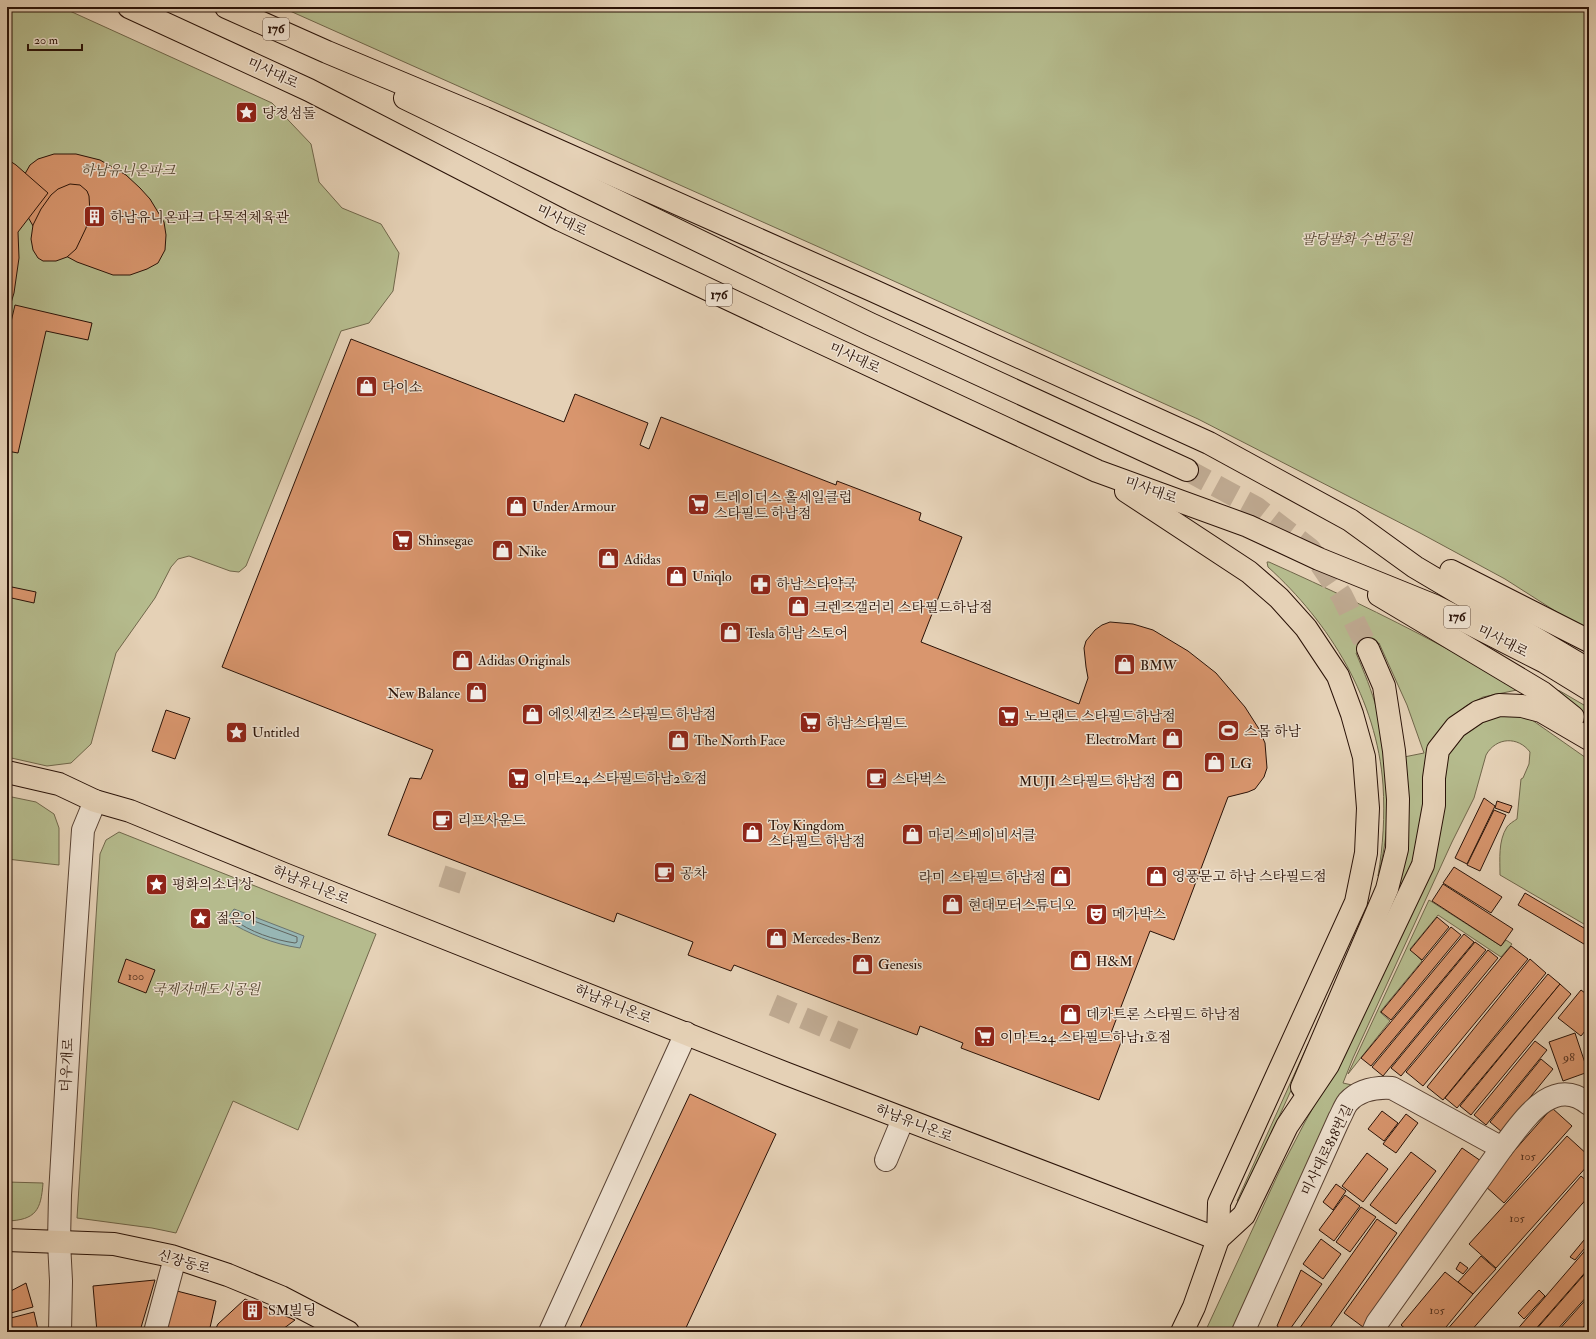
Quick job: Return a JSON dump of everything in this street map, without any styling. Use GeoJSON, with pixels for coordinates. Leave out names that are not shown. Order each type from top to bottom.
{"type":"FeatureCollection","features":[{"type":"Feature","properties":{"kind":"main road","name":"미사대로"},"geometry":{"type":"LineString","coordinates":[[129,7],[309,90],[561,220],[1097,471],[1248,526],[1319,560],[1435,606],[1545,662],[1589,689]]}},
{"type":"Feature","properties":{"kind":"main road","name":"미사대로"},"geometry":{"type":"LineString","coordinates":[[226,7],[327,52],[485,118],[874,291],[1208,443],[1350,520],[1415,567],[1589,670]]}},
{"type":"Feature","properties":{"kind":"main road"},"geometry":{"type":"LineString","coordinates":[[327,52],[414,104],[870,324],[1187,470]]}},
{"type":"Feature","properties":{"kind":"main road"},"geometry":{"type":"LineString","coordinates":[[1097,471],[1248,572],[1279,598],[1306,628],[1338,676],[1352,714],[1364,757],[1368,808],[1366,853],[1356,902],[1219,1203],[1218,1239],[1194,1307],[1182,1332]]}},
{"type":"Feature","properties":{"kind":"main road"},"geometry":{"type":"LineString","coordinates":[[1350,520],[1589,641]]}},
{"type":"Feature","properties":{"kind":"main road"},"geometry":{"type":"LineString","coordinates":[[1319,560],[1543,693],[1583,733]]}},
{"type":"Feature","properties":{"kind":"main road"},"geometry":{"type":"LineString","coordinates":[[1218,1239],[1244,1215],[1287,1126],[1312,1061],[1387,889],[1397,849],[1398,799],[1394,751],[1384,686],[1368,648]]}},
{"type":"Feature","properties":{"kind":"main road"},"geometry":{"type":"LineString","coordinates":[[1287,1126],[1328,1065],[1423,865],[1434,804],[1434,778],[1438,750],[1456,727],[1478,712],[1499,705],[1522,706],[1541,711],[1583,733]]}},
{"type":"Feature","properties":{"kind":"main road","name":"하남유니온로"},"geometry":{"type":"LineString","coordinates":[[7,772],[59,784],[95,800],[130,811],[300,880],[902,1118],[1218,1239]]}},
{"type":"Feature","properties":{"kind":"main road","name":"신장동로"},"geometry":{"type":"LineString","coordinates":[[7,1240],[114,1244],[175,1258],[228,1275],[281,1298],[348,1332]]}},
{"type":"Feature","properties":{"kind":"street"},"geometry":{"type":"LineString","coordinates":[[1583,733],[1589,746]]}},
{"type":"Feature","properties":{"kind":"street","name":"더우개로"},"geometry":{"type":"LineString","coordinates":[[60,1332],[60,1195],[70,1013],[83,830],[95,800]]}},
{"type":"Feature","properties":{"kind":"street"},"geometry":{"type":"LineString","coordinates":[[550,1332],[686,1033]]}},
{"type":"Feature","properties":{"kind":"street","name":"미사대로818번길"},"geometry":{"type":"LineString","coordinates":[[1243,1332],[1339,1119],[1348,1102],[1362,1092],[1377,1087],[1392,1088],[1502,1148]]}},
{"type":"Feature","properties":{"kind":"street"},"geometry":{"type":"LineString","coordinates":[[1373,1332],[1381,1317],[1473,1186],[1537,1105],[1555,1095],[1572,1095],[1589,1104]]}},
{"type":"Feature","properties":{"kind":"street"},"geometry":{"type":"LineString","coordinates":[[886,1160],[902,1118]]}},
{"type":"Feature","properties":{"kind":"street"},"geometry":{"type":"LineString","coordinates":[[155,1332],[175,1258]]}},
{"type":"Feature","properties":{"kind":"green space","name":"하남유니온파크"},"geometry":{"type":"Polygon","coordinates":[[[7,7],[61,7],[272,103],[311,144],[319,182],[342,208],[381,224],[399,253],[393,291],[369,323],[341,331],[246,566],[239,572],[230,571],[189,556],[178,559],[171,567],[155,598],[116,653],[91,744],[71,763],[47,766],[7,757],[7,7]]]}},
{"type":"Feature","properties":{"kind":"green space","name":"팔당팔화 수변공원"},"geometry":{"type":"Polygon","coordinates":[[[281,7],[1589,7],[1589,630],[1563,616],[1505,579],[1420,533],[1198,419],[821,248],[281,7]]]}},
{"type":"Feature","properties":{"kind":"green space"},"geometry":{"type":"Polygon","coordinates":[[[1267,562],[1398,623],[1469,661],[1517,690],[1483,697],[1466,706],[1449,720],[1426,801],[1415,854],[1390,913],[1404,757],[1424,753],[1407,705],[1379,643],[1356,653],[1377,710],[1382,730],[1388,772],[1388,815],[1386,836],[1378,876],[1383,831],[1384,797],[1379,754],[1371,723],[1360,693],[1330,638],[1311,613],[1268,567],[1267,562]]]}},
{"type":"Feature","properties":{"kind":"green space"},"geometry":{"type":"Polygon","coordinates":[[[1556,690],[1589,708],[1589,717],[1568,701],[1556,690]]]}},
{"type":"Feature","properties":{"kind":"green space"},"geometry":{"type":"Polygon","coordinates":[[[1522,713],[1589,760],[1589,927],[1500,875],[1500,850],[1502,838],[1507,827],[1517,819],[1521,779],[1523,778],[1529,764],[1530,752],[1519,743],[1513,741],[1501,742],[1490,749],[1486,755],[1474,798],[1452,842],[1353,1058],[1343,1083],[1352,1085],[1237,1332],[1205,1332],[1279,1172],[1327,1083],[1407,918],[1446,759],[1457,739],[1487,715],[1522,713]]]}},
{"type":"Feature","properties":{"kind":"green space"},"geometry":{"type":"Polygon","coordinates":[[[7,796],[36,802],[54,814],[59,828],[59,865],[7,859],[7,796]]]}},
{"type":"Feature","properties":{"kind":"green space","name":"국제자매도시공원"},"geometry":{"type":"Polygon","coordinates":[[[119,832],[376,934],[298,1130],[233,1101],[176,1233],[152,1228],[77,1218],[100,854],[106,840],[119,832]]]}},
{"type":"Feature","properties":{"kind":"green space"},"geometry":{"type":"Polygon","coordinates":[[[1429,900],[1501,946],[1506,940],[1512,944],[1501,957],[1438,915],[1410,949],[1422,961],[1380,1012],[1390,1021],[1348,1074],[1429,900]]]}},
{"type":"Feature","properties":{"kind":"green space"},"geometry":{"type":"Polygon","coordinates":[[[1308,1044],[1311,1047],[1239,1202],[1237,1201],[1308,1044]]]}},
{"type":"Feature","properties":{"kind":"green space"},"geometry":{"type":"Polygon","coordinates":[[[7,1182],[43,1183],[41,1200],[35,1212],[31,1216],[7,1221],[7,1182]]]}},
{"type":"Feature","properties":{"kind":"water"},"geometry":{"type":"Polygon","coordinates":[[[234,909],[304,936],[300,948],[280,944],[262,938],[243,930],[226,920],[234,909]]]}},
{"type":"Feature","properties":{"kind":"building","name":"하남유니온파크 다목적체육관"},"geometry":{"type":"Polygon","coordinates":[[[54,154],[76,154],[100,160],[126,175],[140,188],[150,199],[164,222],[166,235],[165,250],[158,263],[130,275],[113,275],[77,262],[53,249],[36,231],[25,212],[22,197],[22,179],[30,165],[38,159],[54,154]]]}},
{"type":"Feature","properties":{"kind":"building"},"geometry":{"type":"Polygon","coordinates":[[[7,159],[48,193],[18,232],[19,258],[14,293],[7,316],[7,159]]]}},
{"type":"Feature","properties":{"kind":"building"},"geometry":{"type":"Polygon","coordinates":[[[70,184],[80,185],[87,191],[89,196],[90,213],[86,228],[76,249],[67,257],[56,261],[43,261],[38,258],[33,250],[31,239],[33,225],[41,209],[51,195],[58,189],[70,184]]]}},
{"type":"Feature","properties":{"kind":"building"},"geometry":{"type":"Polygon","coordinates":[[[15,305],[92,323],[88,340],[46,331],[18,453],[7,451],[7,339],[15,305]]]}},
{"type":"Feature","properties":{"kind":"building","name":"하남스타필드"},"geometry":{"type":"Polygon","coordinates":[[[351,339],[564,422],[575,394],[648,423],[640,445],[649,449],[661,417],[836,485],[837,481],[921,513],[919,520],[962,537],[921,642],[1079,704],[1088,678],[1084,648],[1086,641],[1095,630],[1110,622],[1133,624],[1153,630],[1188,651],[1216,673],[1245,707],[1259,729],[1265,743],[1267,768],[1264,777],[1255,789],[1228,797],[1174,940],[1150,931],[1111,1033],[1123,1037],[1099,1100],[961,1048],[963,1043],[920,1026],[917,1035],[734,965],[731,971],[688,955],[693,942],[617,913],[614,922],[388,835],[410,778],[421,779],[433,750],[222,667],[351,339]]]}},
{"type":"Feature","properties":{"kind":"building"},"geometry":{"type":"Polygon","coordinates":[[[7,586],[36,592],[34,603],[7,597],[7,586]]]}},
{"type":"Feature","properties":{"kind":"building"},"geometry":{"type":"Polygon","coordinates":[[[166,710],[190,718],[175,759],[152,751],[166,710]]]}},
{"type":"Feature","properties":{"kind":"building"},"geometry":{"type":"Polygon","coordinates":[[[1484,798],[1495,806],[1467,864],[1455,858],[1484,798]]]}},
{"type":"Feature","properties":{"kind":"building"},"geometry":{"type":"Polygon","coordinates":[[[1497,801],[1512,806],[1509,813],[1495,808],[1497,801]]]}},
{"type":"Feature","properties":{"kind":"building"},"geometry":{"type":"Polygon","coordinates":[[[1494,810],[1506,815],[1480,871],[1467,865],[1494,810]]]}},
{"type":"Feature","properties":{"kind":"building"},"geometry":{"type":"Polygon","coordinates":[[[1454,867],[1502,897],[1491,913],[1443,883],[1454,867]]]}},
{"type":"Feature","properties":{"kind":"building"},"geometry":{"type":"Polygon","coordinates":[[[1443,884],[1513,929],[1501,946],[1432,901],[1443,884]]]}},
{"type":"Feature","properties":{"kind":"building"},"geometry":{"type":"Polygon","coordinates":[[[1525,893],[1589,931],[1589,947],[1518,905],[1525,893]]]}},
{"type":"Feature","properties":{"kind":"building"},"geometry":{"type":"Polygon","coordinates":[[[1437,917],[1449,927],[1422,960],[1410,950],[1437,917]]]}},
{"type":"Feature","properties":{"kind":"building"},"geometry":{"type":"Polygon","coordinates":[[[1451,927],[1461,935],[1391,1020],[1381,1012],[1451,927]]]}},
{"type":"Feature","properties":{"kind":"building"},"geometry":{"type":"Polygon","coordinates":[[[1464,934],[1474,942],[1371,1066],[1361,1058],[1464,934]]]}},
{"type":"Feature","properties":{"kind":"building"},"geometry":{"type":"Polygon","coordinates":[[[1475,942],[1486,950],[1383,1076],[1372,1067],[1475,942]]]}},
{"type":"Feature","properties":{"kind":"building"},"geometry":{"type":"Polygon","coordinates":[[[1511,946],[1528,959],[1423,1086],[1406,1072],[1511,946]]]}},
{"type":"Feature","properties":{"kind":"building"},"geometry":{"type":"Polygon","coordinates":[[[1488,950],[1498,958],[1401,1076],[1391,1068],[1488,950]]]}},
{"type":"Feature","properties":{"kind":"building"},"geometry":{"type":"Polygon","coordinates":[[[126,959],[155,970],[146,993],[118,982],[126,959]]]}},
{"type":"Feature","properties":{"kind":"building"},"geometry":{"type":"Polygon","coordinates":[[[1530,959],[1546,973],[1443,1100],[1427,1087],[1530,959]]]}},
{"type":"Feature","properties":{"kind":"building"},"geometry":{"type":"Polygon","coordinates":[[[1548,974],[1560,984],[1457,1108],[1445,1098],[1548,974]]]}},
{"type":"Feature","properties":{"kind":"building"},"geometry":{"type":"Polygon","coordinates":[[[1560,984],[1571,994],[1471,1115],[1460,1106],[1560,984]]]}},
{"type":"Feature","properties":{"kind":"building"},"geometry":{"type":"Polygon","coordinates":[[[1581,990],[1589,996],[1589,1026],[1581,1036],[1558,1018],[1581,990]]]}},
{"type":"Feature","properties":{"kind":"building"},"geometry":{"type":"Polygon","coordinates":[[[1575,1033],[1588,1072],[1563,1081],[1549,1042],[1575,1033]]]}},
{"type":"Feature","properties":{"kind":"building"},"geometry":{"type":"Polygon","coordinates":[[[1535,1041],[1547,1050],[1486,1125],[1474,1115],[1535,1041]]]}},
{"type":"Feature","properties":{"kind":"building"},"geometry":{"type":"Polygon","coordinates":[[[1541,1059],[1553,1069],[1502,1132],[1490,1122],[1541,1059]]]}},
{"type":"Feature","properties":{"kind":"building"},"geometry":{"type":"Polygon","coordinates":[[[690,1094],[776,1134],[684,1332],[578,1332],[690,1094]]]}},
{"type":"Feature","properties":{"kind":"building"},"geometry":{"type":"Polygon","coordinates":[[[1552,1108],[1572,1126],[1504,1203],[1484,1185],[1552,1108]]]}},
{"type":"Feature","properties":{"kind":"building"},"geometry":{"type":"Polygon","coordinates":[[[1382,1111],[1398,1123],[1384,1141],[1368,1129],[1382,1111]]]}},
{"type":"Feature","properties":{"kind":"building"},"geometry":{"type":"Polygon","coordinates":[[[1406,1114],[1418,1123],[1396,1153],[1383,1144],[1406,1114]]]}},
{"type":"Feature","properties":{"kind":"building"},"geometry":{"type":"Polygon","coordinates":[[[1567,1136],[1589,1156],[1589,1164],[1496,1268],[1469,1244],[1567,1136]]]}},
{"type":"Feature","properties":{"kind":"building"},"geometry":{"type":"Polygon","coordinates":[[[1462,1148],[1481,1161],[1363,1327],[1344,1313],[1462,1148]]]}},
{"type":"Feature","properties":{"kind":"building"},"geometry":{"type":"Polygon","coordinates":[[[1411,1152],[1436,1171],[1396,1224],[1370,1205],[1411,1152]]]}},
{"type":"Feature","properties":{"kind":"building"},"geometry":{"type":"Polygon","coordinates":[[[1367,1153],[1388,1169],[1363,1202],[1342,1186],[1367,1153]]]}},
{"type":"Feature","properties":{"kind":"building"},"geometry":{"type":"Polygon","coordinates":[[[1581,1176],[1589,1183],[1589,1196],[1470,1332],[1445,1332],[1581,1176]]]}},
{"type":"Feature","properties":{"kind":"building"},"geometry":{"type":"Polygon","coordinates":[[[1336,1184],[1346,1191],[1333,1210],[1323,1202],[1336,1184]]]}},
{"type":"Feature","properties":{"kind":"building"},"geometry":{"type":"Polygon","coordinates":[[[1345,1195],[1360,1206],[1334,1241],[1319,1230],[1345,1195]]]}},
{"type":"Feature","properties":{"kind":"building"},"geometry":{"type":"Polygon","coordinates":[[[1361,1207],[1376,1217],[1350,1252],[1336,1242],[1361,1207]]]}},
{"type":"Feature","properties":{"kind":"building"},"geometry":{"type":"Polygon","coordinates":[[[1377,1219],[1397,1233],[1327,1332],[1297,1332],[1377,1219]]]}},
{"type":"Feature","properties":{"kind":"building"},"geometry":{"type":"Polygon","coordinates":[[[1589,1234],[1589,1243],[1575,1260],[1570,1257],[1589,1234]]]}},
{"type":"Feature","properties":{"kind":"building"},"geometry":{"type":"Polygon","coordinates":[[[1321,1239],[1341,1254],[1323,1279],[1303,1264],[1321,1239]]]}},
{"type":"Feature","properties":{"kind":"building"},"geometry":{"type":"Polygon","coordinates":[[[1589,1246],[1589,1268],[1533,1332],[1515,1332],[1589,1246]]]}},
{"type":"Feature","properties":{"kind":"building"},"geometry":{"type":"Polygon","coordinates":[[[1481,1256],[1496,1269],[1473,1294],[1458,1282],[1481,1256]]]}},
{"type":"Feature","properties":{"kind":"building"},"geometry":{"type":"Polygon","coordinates":[[[1460,1262],[1468,1268],[1463,1274],[1456,1269],[1460,1262]]]}},
{"type":"Feature","properties":{"kind":"building"},"geometry":{"type":"Polygon","coordinates":[[[1589,1269],[1589,1294],[1555,1332],[1534,1332],[1589,1269]]]}},
{"type":"Feature","properties":{"kind":"building"},"geometry":{"type":"Polygon","coordinates":[[[1301,1270],[1322,1284],[1288,1332],[1285,1332],[1277,1326],[1301,1270]]]}},
{"type":"Feature","properties":{"kind":"building"},"geometry":{"type":"Polygon","coordinates":[[[1445,1272],[1473,1294],[1442,1332],[1409,1332],[1401,1325],[1445,1272]]]}},
{"type":"Feature","properties":{"kind":"building"},"geometry":{"type":"Polygon","coordinates":[[[155,1280],[140,1331],[97,1332],[93,1286],[155,1280]]]}},
{"type":"Feature","properties":{"kind":"building"},"geometry":{"type":"Polygon","coordinates":[[[26,1283],[33,1307],[7,1314],[7,1293],[26,1283]]]}},
{"type":"Feature","properties":{"kind":"building"},"geometry":{"type":"Polygon","coordinates":[[[173,1290],[216,1301],[209,1332],[163,1332],[173,1290]]]}},
{"type":"Feature","properties":{"kind":"building"},"geometry":{"type":"Polygon","coordinates":[[[1539,1290],[1545,1296],[1524,1319],[1518,1313],[1539,1290]]]}},
{"type":"Feature","properties":{"kind":"building"},"geometry":{"type":"Polygon","coordinates":[[[1589,1296],[1589,1320],[1579,1332],[1557,1332],[1589,1296]]]}},
{"type":"Feature","properties":{"kind":"building","name":"SM빌딩"},"geometry":{"type":"Polygon","coordinates":[[[245,1299],[295,1320],[279,1332],[217,1332],[216,1328],[218,1324],[245,1299]]]}},
{"type":"Feature","properties":{"kind":"building"},"geometry":{"type":"Polygon","coordinates":[[[34,1312],[38,1330],[31,1332],[7,1332],[7,1319],[34,1312]]]}},
{"type":"Feature","properties":{"kind":"building"},"geometry":{"type":"Polygon","coordinates":[[[1589,1321],[1589,1332],[1579,1332],[1589,1321]]]}},
{"type":"Feature","properties":{"kind":"tunnel"},"geometry":{"type":"LineString","coordinates":[[1187,470],[1257,508],[1310,549],[1342,596],[1368,649]]}},
{"type":"Feature","properties":{"kind":"tunnel"},"geometry":{"type":"LineString","coordinates":[[442,876],[463,883]]}},
{"type":"Feature","properties":{"kind":"tunnel"},"geometry":{"type":"LineString","coordinates":[[773,1005],[861,1042]]}},
{"type":"Feature","properties":{"kind":"place","name":"당정섬돌"},"geometry":{"type":"Point","coordinates":[246,113]}},
{"type":"Feature","properties":{"kind":"place","name":"하남유니온파크 다목적체육관"},"geometry":{"type":"Point","coordinates":[94,217]}},
{"type":"Feature","properties":{"kind":"place","name":"다이소"},"geometry":{"type":"Point","coordinates":[367,387]}},
{"type":"Feature","properties":{"kind":"place","name":"트레이더스 홀세일클럽 스타필드 하남점"},"geometry":{"type":"Point","coordinates":[698,505]}},
{"type":"Feature","properties":{"kind":"place","name":"Under Armour"},"geometry":{"type":"Point","coordinates":[516,506]}},
{"type":"Feature","properties":{"kind":"place","name":"Shinsegae"},"geometry":{"type":"Point","coordinates":[402,540]}},
{"type":"Feature","properties":{"kind":"place","name":"Nike"},"geometry":{"type":"Point","coordinates":[503,551]}},
{"type":"Feature","properties":{"kind":"place","name":"Adidas"},"geometry":{"type":"Point","coordinates":[608,559]}},
{"type":"Feature","properties":{"kind":"place","name":"Uniqlo"},"geometry":{"type":"Point","coordinates":[676,576]}},
{"type":"Feature","properties":{"kind":"place","name":"하남스타약국"},"geometry":{"type":"Point","coordinates":[761,584]}},
{"type":"Feature","properties":{"kind":"place","name":"크렌즈갤러리 스타필드하남점"},"geometry":{"type":"Point","coordinates":[799,607]}},
{"type":"Feature","properties":{"kind":"place","name":"Tesla 하남 스토어"},"geometry":{"type":"Point","coordinates":[730,633]}},
{"type":"Feature","properties":{"kind":"place","name":"Adidas Originals"},"geometry":{"type":"Point","coordinates":[463,660]}},
{"type":"Feature","properties":{"kind":"place","name":"BMW"},"geometry":{"type":"Point","coordinates":[1124,665]}},
{"type":"Feature","properties":{"kind":"place","name":"New Balance"},"geometry":{"type":"Point","coordinates":[476,693]}},
{"type":"Feature","properties":{"kind":"place","name":"에잇세컨즈 스타필드 하남점"},"geometry":{"type":"Point","coordinates":[533,714]}},
{"type":"Feature","properties":{"kind":"place","name":"노브랜드 스타필드하남점"},"geometry":{"type":"Point","coordinates":[1008,716]}},
{"type":"Feature","properties":{"kind":"place","name":"하남스타필드"},"geometry":{"type":"Point","coordinates":[811,723]}},
{"type":"Feature","properties":{"kind":"place","name":"스몹 하남"},"geometry":{"type":"Point","coordinates":[1229,731]}},
{"type":"Feature","properties":{"kind":"place","name":"Untitled"},"geometry":{"type":"Point","coordinates":[236,732]}},
{"type":"Feature","properties":{"kind":"place","name":"ElectroMart"},"geometry":{"type":"Point","coordinates":[1172,739]}},
{"type":"Feature","properties":{"kind":"place","name":"The North Face"},"geometry":{"type":"Point","coordinates":[678,740]}},
{"type":"Feature","properties":{"kind":"place","name":"LG"},"geometry":{"type":"Point","coordinates":[1214,763]}},
{"type":"Feature","properties":{"kind":"place","name":"이마트24 스타필드하남2호점"},"geometry":{"type":"Point","coordinates":[519,778]}},
{"type":"Feature","properties":{"kind":"place","name":"스타벅스"},"geometry":{"type":"Point","coordinates":[876,779]}},
{"type":"Feature","properties":{"kind":"place","name":"MUJI 스타필드 하남점"},"geometry":{"type":"Point","coordinates":[1172,781]}},
{"type":"Feature","properties":{"kind":"place","name":"리프사운드"},"geometry":{"type":"Point","coordinates":[443,820]}},
{"type":"Feature","properties":{"kind":"place","name":"Toy Kingdom 스타필드 하남점"},"geometry":{"type":"Point","coordinates":[753,833]}},
{"type":"Feature","properties":{"kind":"place","name":"마리스베이비서클"},"geometry":{"type":"Point","coordinates":[913,835]}},
{"type":"Feature","properties":{"kind":"place","name":"공차"},"geometry":{"type":"Point","coordinates":[664,873]}},
{"type":"Feature","properties":{"kind":"place","name":"영풍문고 하남 스타필드점"},"geometry":{"type":"Point","coordinates":[1157,876]}},
{"type":"Feature","properties":{"kind":"place","name":"라미 스타필드 하남점"},"geometry":{"type":"Point","coordinates":[1061,877]}},
{"type":"Feature","properties":{"kind":"place","name":"평화의소녀상"},"geometry":{"type":"Point","coordinates":[157,884]}},
{"type":"Feature","properties":{"kind":"place","name":"현대모터스튜디오"},"geometry":{"type":"Point","coordinates":[953,905]}},
{"type":"Feature","properties":{"kind":"place","name":"메가박스"},"geometry":{"type":"Point","coordinates":[1097,914]}},
{"type":"Feature","properties":{"kind":"place","name":"젊은이"},"geometry":{"type":"Point","coordinates":[201,918]}},
{"type":"Feature","properties":{"kind":"place","name":"Mercedes-Benz"},"geometry":{"type":"Point","coordinates":[777,938]}},
{"type":"Feature","properties":{"kind":"place","name":"H&M"},"geometry":{"type":"Point","coordinates":[1080,961]}},
{"type":"Feature","properties":{"kind":"place","name":"Genesis"},"geometry":{"type":"Point","coordinates":[862,964]}},
{"type":"Feature","properties":{"kind":"place","name":"데카트론 스타필드 하남점"},"geometry":{"type":"Point","coordinates":[1070,1014]}},
{"type":"Feature","properties":{"kind":"place","name":"이마트24 스타필드하남1호점"},"geometry":{"type":"Point","coordinates":[985,1037]}},
{"type":"Feature","properties":{"kind":"place","name":"SM빌딩"},"geometry":{"type":"Point","coordinates":[252,1310]}}]}
